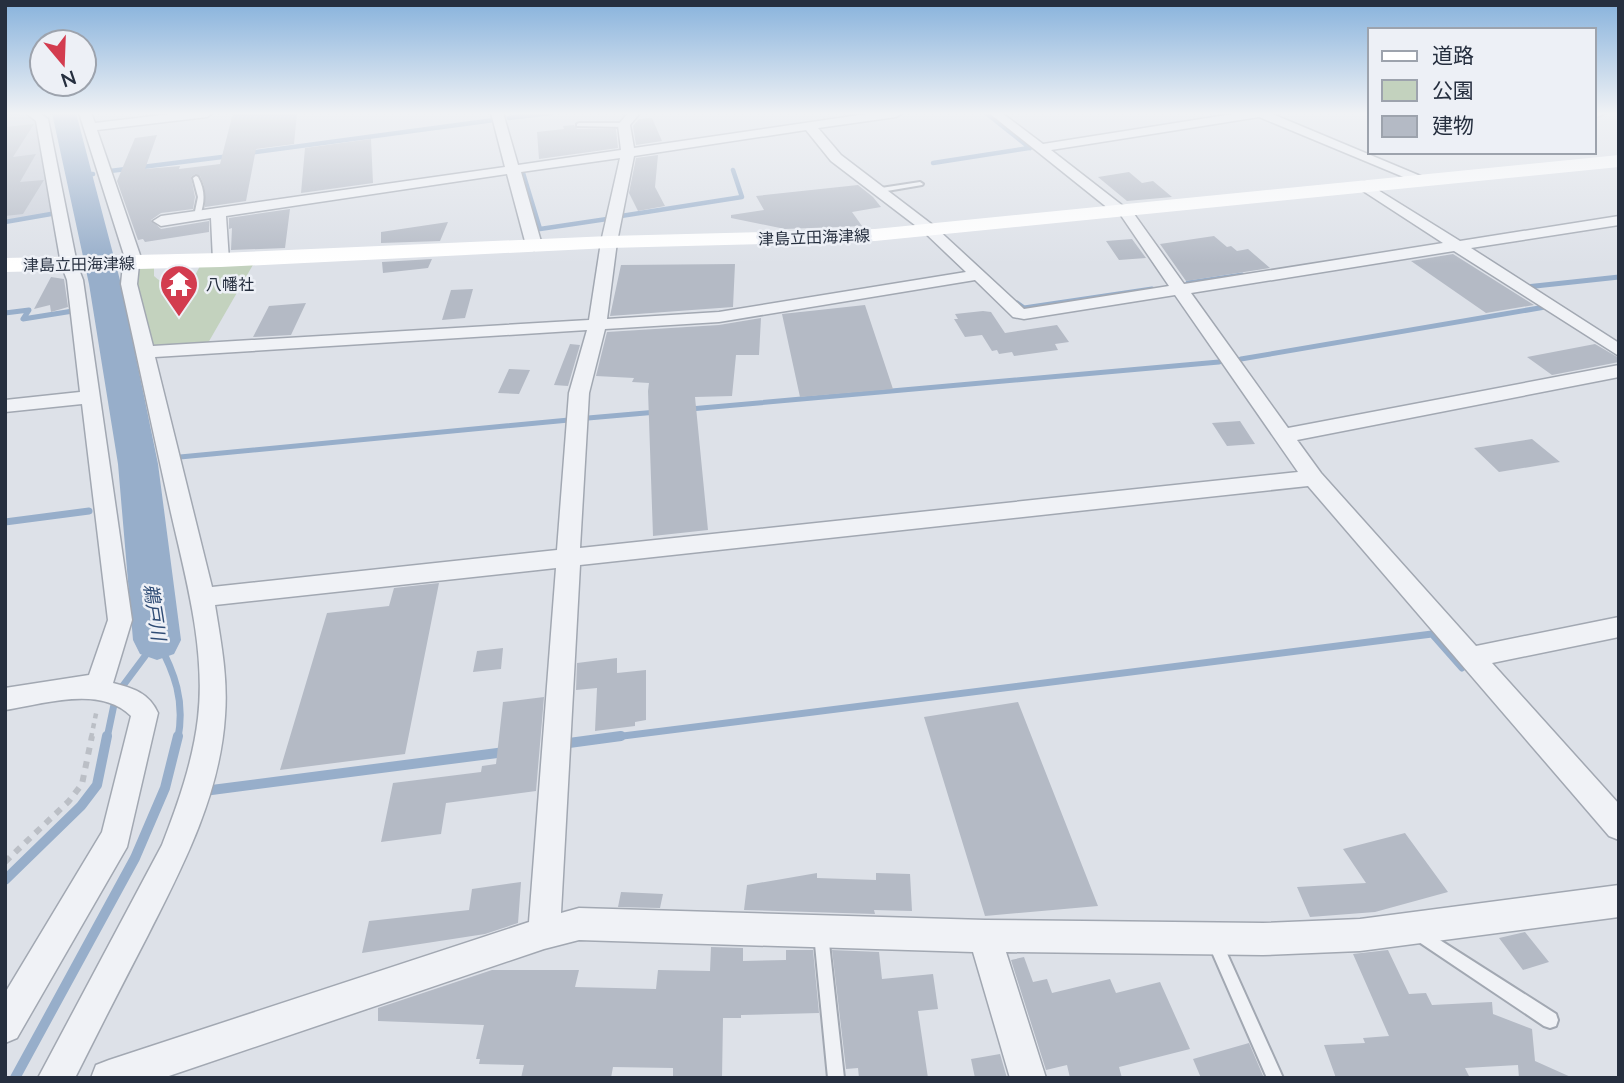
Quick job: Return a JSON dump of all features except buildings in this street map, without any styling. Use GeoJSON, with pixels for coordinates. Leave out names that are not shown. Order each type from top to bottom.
{"type":"FeatureCollection","features":[{"type":"Feature","properties":{"kind":"main road","name":"津島立田海津線"},"geometry":{"type":"LineString","coordinates":[[5,265],[221,260],[609,242],[824,239],[1593,164]]}},
{"type":"Feature","properties":{"kind":"street"},"geometry":{"type":"LineString","coordinates":[[50,164],[69,264],[75,280],[120,620],[109,692]]}},
{"type":"Feature","properties":{"kind":"street"},"geometry":{"type":"LineString","coordinates":[[56,1078],[173,854],[190,811],[207,749],[212,716],[213,676],[202,597],[129,284],[129,263],[100,164]]}},
{"type":"Feature","properties":{"kind":"street"},"geometry":{"type":"LineString","coordinates":[[511,164],[534,245]]}},
{"type":"Feature","properties":{"kind":"street"},"geometry":{"type":"LineString","coordinates":[[161,221],[557,164]]}},
{"type":"Feature","properties":{"kind":"street"},"geometry":{"type":"LineString","coordinates":[[544,933],[579,393],[597,326],[609,242],[626,164]]}},
{"type":"Feature","properties":{"kind":"street"},"geometry":{"type":"LineString","coordinates":[[844,164],[929,229],[1018,313],[1024,314],[1619,220]]}},
{"type":"Feature","properties":{"kind":"street"},"geometry":{"type":"LineString","coordinates":[[1061,164],[1122,210],[1180,288],[1312,478],[1619,826]]}},
{"type":"Feature","properties":{"kind":"street"},"geometry":{"type":"LineString","coordinates":[[1383,164],[1423,180]]}},
{"type":"Feature","properties":{"kind":"street"},"geometry":{"type":"LineString","coordinates":[[1366,186],[1619,351]]}},
{"type":"Feature","properties":{"kind":"street"},"geometry":{"type":"LineString","coordinates":[[218,213],[221,260]]}},
{"type":"Feature","properties":{"kind":"street"},"geometry":{"type":"LineString","coordinates":[[145,352],[719,317],[978,275]]}},
{"type":"Feature","properties":{"kind":"street"},"geometry":{"type":"LineString","coordinates":[[1281,436],[1619,371]]}},
{"type":"Feature","properties":{"kind":"street"},"geometry":{"type":"LineString","coordinates":[[5,406],[90,397]]}},
{"type":"Feature","properties":{"kind":"street"},"geometry":{"type":"LineString","coordinates":[[202,597],[1312,478]]}},
{"type":"Feature","properties":{"kind":"street"},"geometry":{"type":"LineString","coordinates":[[1471,657],[1617,629]]}},
{"type":"Feature","properties":{"kind":"street"},"geometry":{"type":"LineString","coordinates":[[5,699],[109,692],[145,713],[116,836],[5,1026]]}},
{"type":"Feature","properties":{"kind":"street"},"geometry":{"type":"LineString","coordinates":[[109,1078],[544,933],[579,924],[985,936],[1213,939],[1360,935],[1619,901]]}},
{"type":"Feature","properties":{"kind":"street"},"geometry":{"type":"LineString","coordinates":[[985,936],[1028,1078]]}},
{"type":"Feature","properties":{"kind":"lane"},"geometry":{"type":"LineString","coordinates":[[196,178],[202,190],[197,216]]}},
{"type":"Feature","properties":{"kind":"lane"},"geometry":{"type":"LineString","coordinates":[[881,190],[920,184]]}},
{"type":"Feature","properties":{"kind":"lane"},"geometry":{"type":"LineString","coordinates":[[1411,928],[1550,1020]]}},
{"type":"Feature","properties":{"kind":"lane"},"geometry":{"type":"LineString","coordinates":[[820,931],[836,1078]]}},
{"type":"Feature","properties":{"kind":"lane"},"geometry":{"type":"LineString","coordinates":[[1213,939],[1275,1078]]}},
{"type":"Feature","properties":{"kind":"path"},"geometry":{"type":"LineString","coordinates":[[5,862],[69,801],[82,784],[109,692]]}},
{"type":"Feature","properties":{"kind":"shaded area"},"geometry":{"type":"Polygon","coordinates":[[[5,164],[45,164],[54,212],[5,222],[5,164]]]}},
{"type":"Feature","properties":{"kind":"green space"},"geometry":{"type":"Polygon","coordinates":[[[254,263],[208,343],[149,347],[134,276],[136,269],[154,268],[154,276],[163,282],[190,285],[200,266],[254,263]]]}},
{"type":"Feature","properties":{"kind":"waterway","name":"鵜戸川"},"geometry":{"type":"LineString","coordinates":[[76,164],[105,284],[138,464],[157,640]]}},
{"type":"Feature","properties":{"kind":"waterway"},"geometry":{"type":"LineString","coordinates":[[110,171],[170,164]]}},
{"type":"Feature","properties":{"kind":"waterway"},"geometry":{"type":"LineString","coordinates":[[621,216],[742,197],[733,170]]}},
{"type":"Feature","properties":{"kind":"waterway"},"geometry":{"type":"LineString","coordinates":[[523,173],[540,229],[607,219]]}},
{"type":"Feature","properties":{"kind":"waterway"},"geometry":{"type":"LineString","coordinates":[[78,176],[93,174]]}},
{"type":"Feature","properties":{"kind":"waterway"},"geometry":{"type":"LineString","coordinates":[[5,222],[51,214]]}},
{"type":"Feature","properties":{"kind":"waterway"},"geometry":{"type":"LineString","coordinates":[[1188,283],[1242,275]]}},
{"type":"Feature","properties":{"kind":"waterway"},"geometry":{"type":"LineString","coordinates":[[1526,287],[1619,277]]}},
{"type":"Feature","properties":{"kind":"waterway"},"geometry":{"type":"LineString","coordinates":[[1017,303],[1024,308],[1152,289]]}},
{"type":"Feature","properties":{"kind":"waterway"},"geometry":{"type":"LineString","coordinates":[[1241,359],[1545,307],[1540,304]]}},
{"type":"Feature","properties":{"kind":"waterway"},"geometry":{"type":"LineString","coordinates":[[5,313],[29,310],[23,319],[73,311]]}},
{"type":"Feature","properties":{"kind":"waterway"},"geometry":{"type":"LineString","coordinates":[[118,356],[136,352]]}},
{"type":"Feature","properties":{"kind":"waterway"},"geometry":{"type":"LineString","coordinates":[[690,409],[1219,362]]}},
{"type":"Feature","properties":{"kind":"waterway"},"geometry":{"type":"LineString","coordinates":[[588,418],[657,412]]}},
{"type":"Feature","properties":{"kind":"waterway"},"geometry":{"type":"LineString","coordinates":[[180,457],[569,420]]}},
{"type":"Feature","properties":{"kind":"waterway"},"geometry":{"type":"LineString","coordinates":[[138,464],[147,462]]}},
{"type":"Feature","properties":{"kind":"waterway"},"geometry":{"type":"LineString","coordinates":[[5,522],[89,511]]}},
{"type":"Feature","properties":{"kind":"waterway"},"geometry":{"type":"LineString","coordinates":[[607,738],[1432,634],[1462,668]]}},
{"type":"Feature","properties":{"kind":"waterway"},"geometry":{"type":"LineString","coordinates":[[107,738],[116,695],[157,640],[177,688],[180,712],[178,738]]}},
{"type":"Feature","properties":{"kind":"waterway"},"geometry":{"type":"LineString","coordinates":[[5,880],[81,806],[97,785],[107,736]]}},
{"type":"Feature","properties":{"kind":"waterway","name":"鵜戸川"},"geometry":{"type":"LineString","coordinates":[[15,1078],[135,858],[165,788],[178,736]]}},
{"type":"Feature","properties":{"kind":"waterway"},"geometry":{"type":"LineString","coordinates":[[569,743],[621,736]]}},
{"type":"Feature","properties":{"kind":"waterway"},"geometry":{"type":"LineString","coordinates":[[204,791],[505,752]]}},
{"type":"Feature","properties":{"kind":"place","name":"八幡社"},"geometry":{"type":"Point","coordinates":[179,318]}}]}
